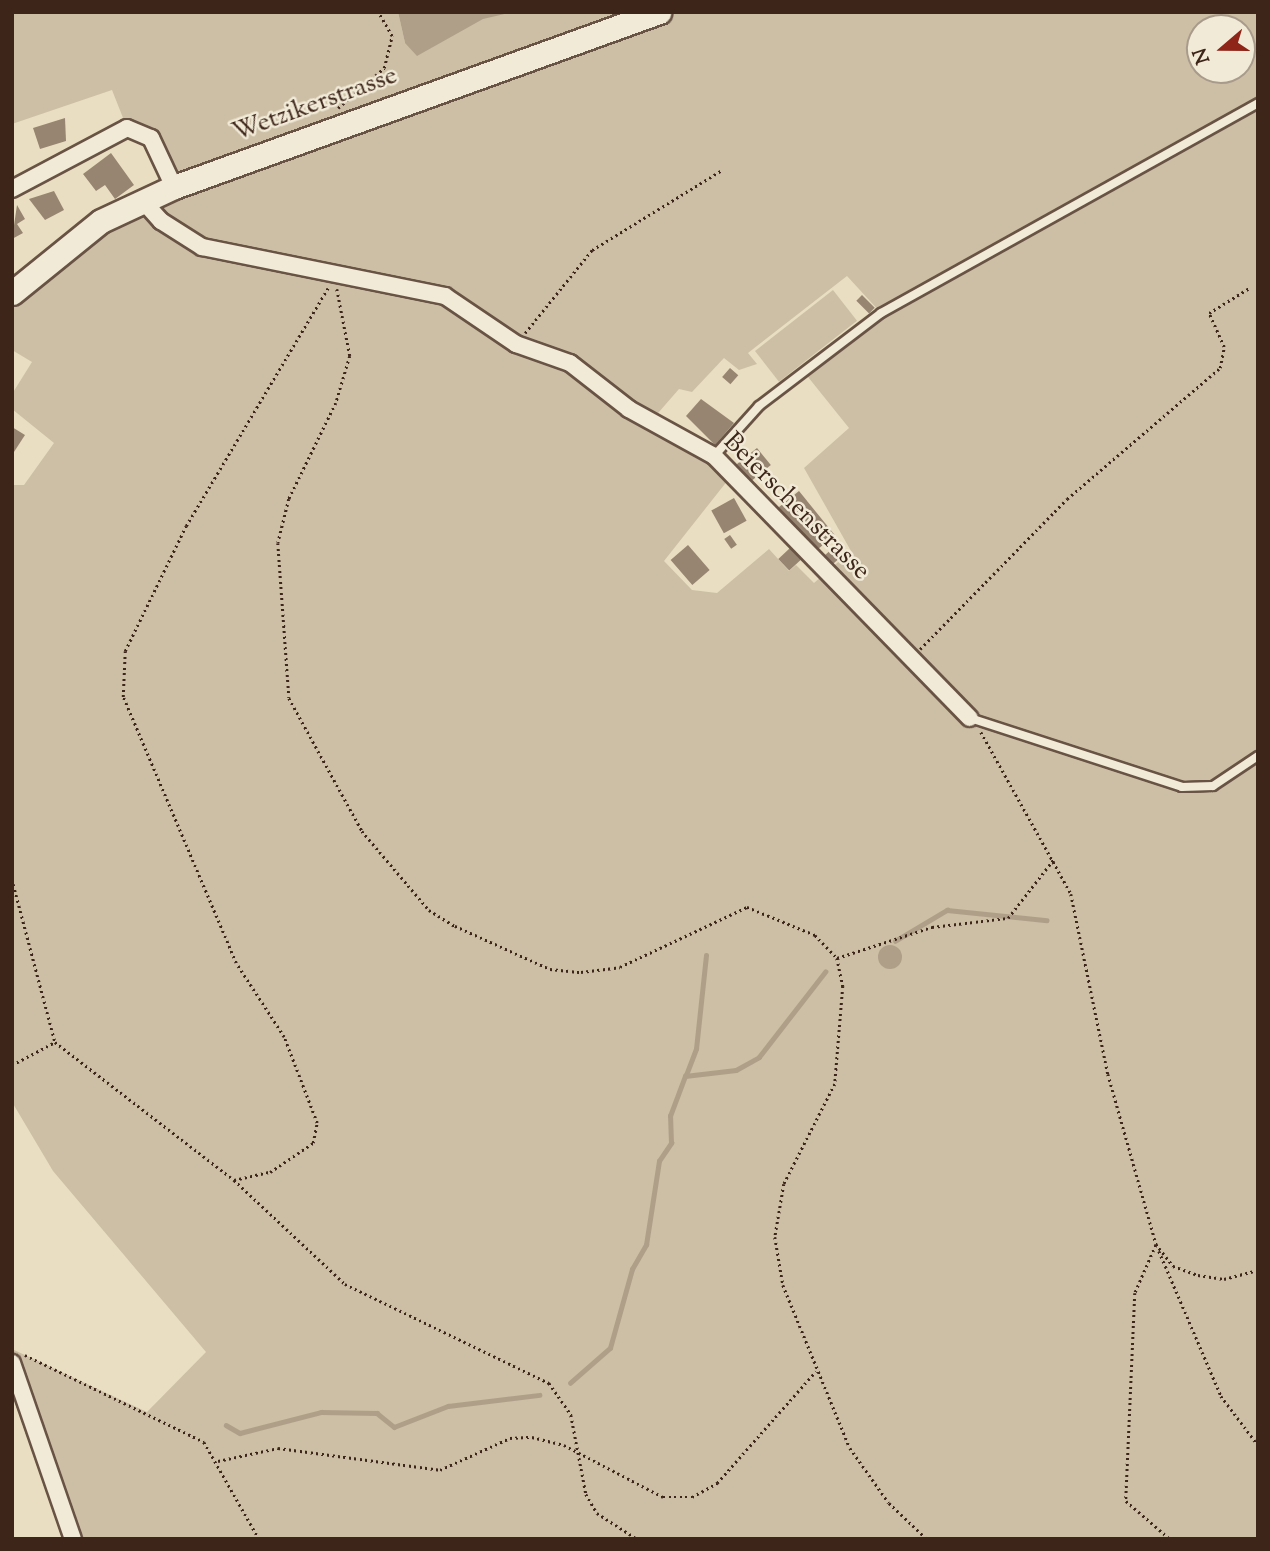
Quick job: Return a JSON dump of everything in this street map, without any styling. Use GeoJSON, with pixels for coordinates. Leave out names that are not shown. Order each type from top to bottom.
{"type":"FeatureCollection","features":[{"type":"Feature","properties":{"kind":"street","name":"Wetzikerstrasse"},"geometry":{"type":"LineString","coordinates":[[12,293],[62,248],[143,201],[174,187],[326,129],[659,12]]}},
{"type":"Feature","properties":{"kind":"street"},"geometry":{"type":"LineString","coordinates":[[12,189],[127,128],[151,138],[174,187]]}},
{"type":"Feature","properties":{"kind":"street","name":"Beierschenstrasse"},"geometry":{"type":"LineString","coordinates":[[143,201],[161,221],[202,247],[335,276],[445,296],[516,344],[570,363],[629,409],[714,456],[970,718]]}},
{"type":"Feature","properties":{"kind":"street"},"geometry":{"type":"LineString","coordinates":[[12,1363],[73,1539]]}},
{"type":"Feature","properties":{"kind":"lane"},"geometry":{"type":"LineString","coordinates":[[714,456],[759,406],[881,313],[1258,103]]}},
{"type":"Feature","properties":{"kind":"lane"},"geometry":{"type":"LineString","coordinates":[[970,718],[1182,787],[1213,786],[1258,756]]}},
{"type":"Feature","properties":{"kind":"path"},"geometry":{"type":"LineString","coordinates":[[326,129],[334,111],[384,68],[392,36],[378,12]]}},
{"type":"Feature","properties":{"kind":"path"},"geometry":{"type":"LineString","coordinates":[[516,344],[592,250],[722,170]]}},
{"type":"Feature","properties":{"kind":"path"},"geometry":{"type":"LineString","coordinates":[[335,276],[350,356],[289,499],[278,543],[280,626],[289,698],[362,831],[429,909],[550,969],[620,967],[747,907],[815,935],[837,958],[843,986],[835,1084],[775,1210],[783,1285],[816,1371],[850,1448],[890,1503],[926,1539]]}},
{"type":"Feature","properties":{"kind":"path"},"geometry":{"type":"LineString","coordinates":[[234,1180],[294,1160],[313,1143],[317,1124],[284,1037],[236,963],[158,789],[123,697],[125,650],[186,526],[335,276]]}},
{"type":"Feature","properties":{"kind":"path"},"geometry":{"type":"LineString","coordinates":[[911,659],[1066,499],[1220,368],[1224,347],[1209,313],[1251,288]]}},
{"type":"Feature","properties":{"kind":"path"},"geometry":{"type":"LineString","coordinates":[[970,718],[1055,858],[1071,894],[1108,1074],[1156,1244],[1221,1396],[1258,1445]]}},
{"type":"Feature","properties":{"kind":"path"},"geometry":{"type":"LineString","coordinates":[[837,958],[932,927],[1008,918],[1055,858]]}},
{"type":"Feature","properties":{"kind":"path"},"geometry":{"type":"LineString","coordinates":[[12,879],[55,1042],[234,1180],[300,1248],[374,1303],[550,1383],[571,1415],[578,1452],[597,1513],[637,1539]]}},
{"type":"Feature","properties":{"kind":"path"},"geometry":{"type":"LineString","coordinates":[[12,1065],[55,1042]]}},
{"type":"Feature","properties":{"kind":"path"},"geometry":{"type":"LineString","coordinates":[[1156,1244],[1173,1266],[1198,1275],[1224,1279],[1258,1270]]}},
{"type":"Feature","properties":{"kind":"path"},"geometry":{"type":"LineString","coordinates":[[1156,1244],[1135,1293],[1126,1501],[1170,1539]]}},
{"type":"Feature","properties":{"kind":"path"},"geometry":{"type":"LineString","coordinates":[[12,1349],[185,1429],[218,1461],[259,1539]]}},
{"type":"Feature","properties":{"kind":"path"},"geometry":{"type":"LineString","coordinates":[[218,1461],[278,1448],[440,1470],[521,1437],[578,1452],[663,1497],[692,1497],[717,1483],[816,1371]]}},
{"type":"Feature","properties":{"kind":"shaded area"},"geometry":{"type":"Polygon","coordinates":[[[12,12],[398,12],[405,43],[493,12],[1258,12],[1258,1539],[73,1539],[21,1394],[12,1398],[12,1349],[147,1412],[206,1352],[53,1171],[12,1102],[12,485],[24,485],[54,443],[12,409],[12,394],[32,362],[12,350],[12,293],[174,186],[151,138],[127,128],[112,90],[12,124],[12,12]],[[847,276],[748,353],[757,364],[739,370],[724,358],[692,392],[679,389],[652,420],[687,438],[728,480],[664,561],[692,590],[717,593],[769,549],[789,571],[796,565],[814,583],[851,551],[804,468],[849,428],[804,372],[881,313],[847,276]]]}},
{"type":"Feature","properties":{"kind":"shaded area"},"geometry":{"type":"Polygon","coordinates":[[[398,12],[513,12],[483,19],[417,56],[405,43],[398,12]]]}},
{"type":"Feature","properties":{"kind":"shaded area"},"geometry":{"type":"Polygon","coordinates":[[[833,290],[857,321],[779,382],[755,351],[833,290]]]}},
{"type":"Feature","properties":{"kind":"shaded area"},"geometry":{"type":"Polygon","coordinates":[[[890,945],[901,952],[902,957],[895,968],[890,969],[879,962],[878,957],[885,946],[890,945]]]}},
{"type":"Feature","properties":{"kind":"building"},"geometry":{"type":"Polygon","coordinates":[[[65,118],[66,141],[40,149],[33,128],[65,118]]]}},
{"type":"Feature","properties":{"kind":"building"},"geometry":{"type":"Polygon","coordinates":[[[111,153],[134,185],[115,199],[105,185],[96,191],[83,174],[111,153]]]}},
{"type":"Feature","properties":{"kind":"building"},"geometry":{"type":"Polygon","coordinates":[[[54,191],[64,210],[45,220],[29,199],[54,191]]]}},
{"type":"Feature","properties":{"kind":"building"},"geometry":{"type":"Polygon","coordinates":[[[17,205],[25,219],[17,224],[23,233],[12,239],[17,205]]]}},
{"type":"Feature","properties":{"kind":"building"},"geometry":{"type":"Polygon","coordinates":[[[862,295],[875,308],[869,313],[856,301],[862,295]]]}},
{"type":"Feature","properties":{"kind":"building"},"geometry":{"type":"Polygon","coordinates":[[[730,368],[738,375],[730,384],[722,377],[730,368]]]}},
{"type":"Feature","properties":{"kind":"building"},"geometry":{"type":"Polygon","coordinates":[[[701,399],[734,423],[715,445],[686,416],[701,399]]]}},
{"type":"Feature","properties":{"kind":"building"},"geometry":{"type":"Polygon","coordinates":[[[12,427],[25,435],[12,455],[12,427]]]}},
{"type":"Feature","properties":{"kind":"building"},"geometry":{"type":"Polygon","coordinates":[[[757,448],[771,465],[751,481],[737,464],[757,448]]]}},
{"type":"Feature","properties":{"kind":"building"},"geometry":{"type":"Polygon","coordinates":[[[799,491],[835,535],[815,552],[779,507],[799,491]]]}},
{"type":"Feature","properties":{"kind":"building"},"geometry":{"type":"Polygon","coordinates":[[[734,498],[747,521],[724,533],[711,511],[734,498]]]}},
{"type":"Feature","properties":{"kind":"building"},"geometry":{"type":"Polygon","coordinates":[[[730,535],[737,545],[731,549],[724,539],[730,535]]]}},
{"type":"Feature","properties":{"kind":"building"},"geometry":{"type":"Polygon","coordinates":[[[688,545],[710,570],[692,585],[671,560],[688,545]]]}},
{"type":"Feature","properties":{"kind":"building"},"geometry":{"type":"Polygon","coordinates":[[[834,547],[842,556],[832,565],[824,556],[834,547]]]}},
{"type":"Feature","properties":{"kind":"building"},"geometry":{"type":"Polygon","coordinates":[[[790,548],[801,560],[789,571],[778,559],[790,548]]]}},
{"type":"Feature","properties":{"kind":"waterway"},"geometry":{"type":"LineString","coordinates":[[895,941],[947,910],[1046,920]]}},
{"type":"Feature","properties":{"kind":"waterway"},"geometry":{"type":"LineString","coordinates":[[686,1075],[696,1049],[706,956]]}},
{"type":"Feature","properties":{"kind":"waterway"},"geometry":{"type":"LineString","coordinates":[[570,1383],[610,1348],[632,1269],[646,1245],[659,1161],[671,1143],[670,1116],[685,1076],[736,1070],[759,1057],[825,972]]}},
{"type":"Feature","properties":{"kind":"waterway"},"geometry":{"type":"LineString","coordinates":[[226,1425],[240,1433],[321,1412],[377,1413],[394,1427],[448,1406],[539,1395]]}}]}
